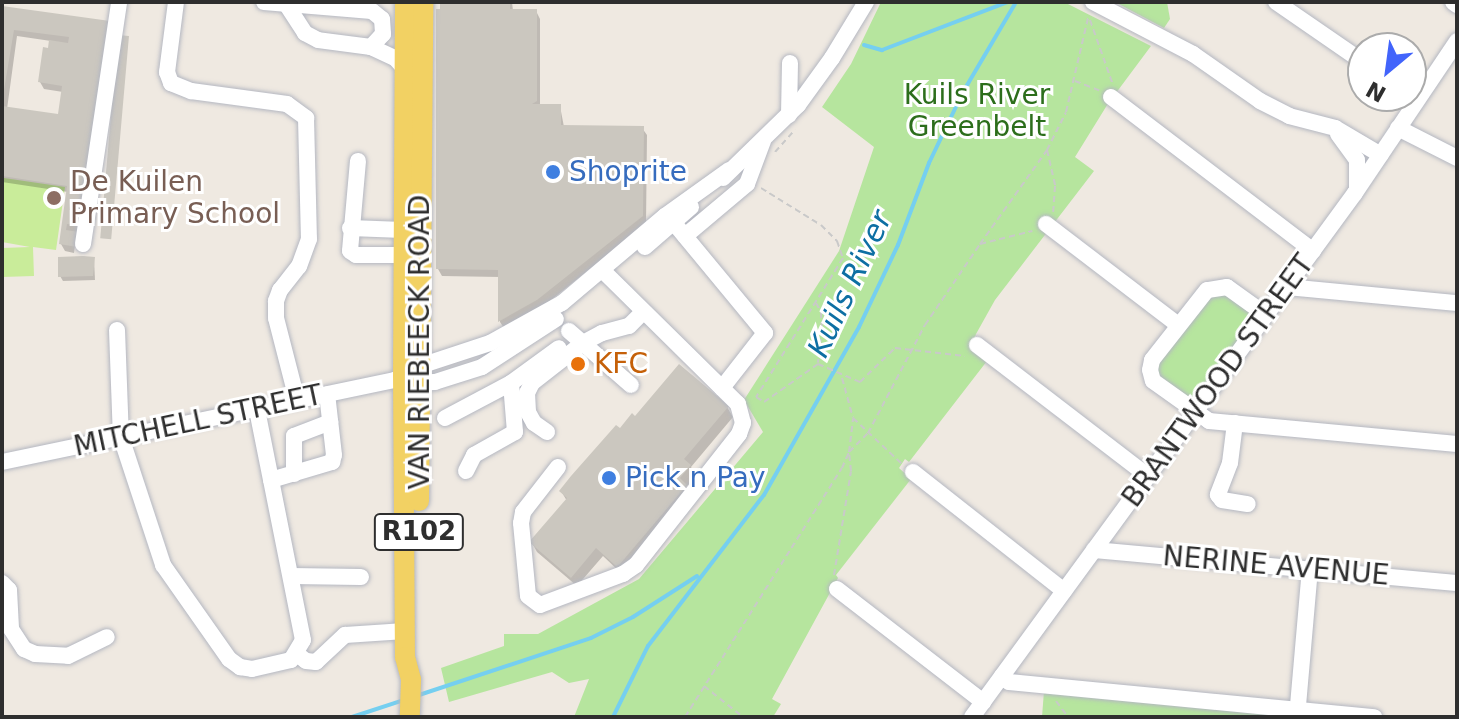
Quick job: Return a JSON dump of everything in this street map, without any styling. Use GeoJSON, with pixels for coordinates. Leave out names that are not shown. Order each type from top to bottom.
{"type":"FeatureCollection","features":[{"type":"Feature","properties":{"kind":"main road","name":"VAN RIEBEECK ROAD"},"geometry":{"type":"LineString","coordinates":[[405,2],[403,255],[418,659],[411,680]]}},
{"type":"Feature","properties":{"kind":"main road","name":"VAN RIEBEECK ROAD"},"geometry":{"type":"LineString","coordinates":[[410,717],[411,680],[405,631],[408,377],[423,2]]}},
{"type":"Feature","properties":{"kind":"street"},"geometry":{"type":"LineString","coordinates":[[83,244],[119,2]]}},
{"type":"Feature","properties":{"kind":"street"},"geometry":{"type":"LineString","coordinates":[[176,2],[167,72],[171,83],[191,91],[287,104],[306,118],[309,239],[299,266],[280,290],[276,301],[276,318],[297,400]]}},
{"type":"Feature","properties":{"kind":"street"},"geometry":{"type":"LineString","coordinates":[[264,2],[372,11],[384,25],[383,34],[371,47]]}},
{"type":"Feature","properties":{"kind":"street"},"geometry":{"type":"LineString","coordinates":[[408,377],[453,378],[482,367],[540,330],[605,274],[665,216],[729,170],[789,115],[832,58],[866,2]]}},
{"type":"Feature","properties":{"kind":"street"},"geometry":{"type":"LineString","coordinates":[[1093,2],[1193,54],[1260,101],[1345,133],[1381,155]]}},
{"type":"Feature","properties":{"kind":"street"},"geometry":{"type":"LineString","coordinates":[[1276,2],[1347,51]]}},
{"type":"Feature","properties":{"kind":"street"},"geometry":{"type":"LineString","coordinates":[[287,5],[310,37],[386,52],[405,69]]}},
{"type":"Feature","properties":{"kind":"street","name":"BRANTWOOD STREET"},"geometry":{"type":"LineString","coordinates":[[1427,81],[1457,41]]}},
{"type":"Feature","properties":{"kind":"street"},"geometry":{"type":"LineString","coordinates":[[789,115],[790,63]]}},
{"type":"Feature","properties":{"kind":"street"},"geometry":{"type":"LineString","coordinates":[[1111,97],[1313,251]]}},
{"type":"Feature","properties":{"kind":"street","name":"BRANTWOOD STREET"},"geometry":{"type":"LineString","coordinates":[[972,717],[1355,193],[1407,112]]}},
{"type":"Feature","properties":{"kind":"street"},"geometry":{"type":"LineString","coordinates":[[1320,125],[1343,138],[1354,153],[1358,169],[1355,193]]}},
{"type":"Feature","properties":{"kind":"street"},"geometry":{"type":"LineString","coordinates":[[1398,128],[1457,158]]}},
{"type":"Feature","properties":{"kind":"street"},"geometry":{"type":"LineString","coordinates":[[408,377],[512,333],[680,229],[747,184],[763,140]]}},
{"type":"Feature","properties":{"kind":"street"},"geometry":{"type":"LineString","coordinates":[[358,161],[350,228],[352,254],[403,255]]}},
{"type":"Feature","properties":{"kind":"street"},"geometry":{"type":"LineString","coordinates":[[680,229],[729,170]]}},
{"type":"Feature","properties":{"kind":"street"},"geometry":{"type":"LineString","coordinates":[[1046,224],[1178,325]]}},
{"type":"Feature","properties":{"kind":"street"},"geometry":{"type":"LineString","coordinates":[[350,228],[403,230]]}},
{"type":"Feature","properties":{"kind":"street"},"geometry":{"type":"LineString","coordinates":[[680,229],[765,333],[722,388]]}},
{"type":"Feature","properties":{"kind":"street"},"geometry":{"type":"LineString","coordinates":[[558,467],[523,512],[521,523],[528,596],[540,605],[623,574],[636,565],[739,434],[743,423],[742,412],[722,388],[605,274]]}},
{"type":"Feature","properties":{"kind":"street"},"geometry":{"type":"LineString","coordinates":[[1266,315],[1232,290],[1215,286],[1204,292],[1152,360],[1150,370],[1157,385],[1209,421],[1457,444]]}},
{"type":"Feature","properties":{"kind":"street"},"geometry":{"type":"LineString","coordinates":[[1287,287],[1457,303]]}},
{"type":"Feature","properties":{"kind":"street"},"geometry":{"type":"LineString","coordinates":[[445,418],[563,352],[602,333],[629,326],[643,312]]}},
{"type":"Feature","properties":{"kind":"street"},"geometry":{"type":"LineString","coordinates":[[117,330],[121,437],[163,565],[229,659],[240,667],[252,669],[291,660],[303,640],[257,409]]}},
{"type":"Feature","properties":{"kind":"street"},"geometry":{"type":"LineString","coordinates":[[540,330],[563,352]]}},
{"type":"Feature","properties":{"kind":"street"},"geometry":{"type":"LineString","coordinates":[[569,331],[631,385]]}},
{"type":"Feature","properties":{"kind":"street"},"geometry":{"type":"LineString","coordinates":[[981,349],[1148,476]]}},
{"type":"Feature","properties":{"kind":"street"},"geometry":{"type":"LineString","coordinates":[[547,432],[530,418],[527,393],[532,383],[563,352]]}},
{"type":"Feature","properties":{"kind":"street","name":"MITCHELL STREET"},"geometry":{"type":"LineString","coordinates":[[2,462],[408,377]]}},
{"type":"Feature","properties":{"kind":"street"},"geometry":{"type":"LineString","coordinates":[[466,471],[474,455],[515,432],[511,383]]}},
{"type":"Feature","properties":{"kind":"street"},"geometry":{"type":"LineString","coordinates":[[271,480],[332,462],[327,394]]}},
{"type":"Feature","properties":{"kind":"street"},"geometry":{"type":"LineString","coordinates":[[294,474],[294,436],[330,422]]}},
{"type":"Feature","properties":{"kind":"street"},"geometry":{"type":"LineString","coordinates":[[1235,423],[1230,463],[1218,495],[1222,500],[1248,504]]}},
{"type":"Feature","properties":{"kind":"street"},"geometry":{"type":"LineString","coordinates":[[913,472],[1064,591]]}},
{"type":"Feature","properties":{"kind":"street","name":"NERINE AVENUE"},"geometry":{"type":"LineString","coordinates":[[1094,550],[1457,583]]}},
{"type":"Feature","properties":{"kind":"street"},"geometry":{"type":"LineString","coordinates":[[1297,713],[1310,569]]}},
{"type":"Feature","properties":{"kind":"street"},"geometry":{"type":"LineString","coordinates":[[291,576],[361,577]]}},
{"type":"Feature","properties":{"kind":"street"},"geometry":{"type":"LineString","coordinates":[[2,583],[9,590],[11,629],[24,649],[35,654],[68,656],[107,637]]}},
{"type":"Feature","properties":{"kind":"street"},"geometry":{"type":"LineString","coordinates":[[837,589],[983,702]]}},
{"type":"Feature","properties":{"kind":"street"},"geometry":{"type":"LineString","coordinates":[[297,654],[306,661],[316,662],[345,635],[405,631]]}},
{"type":"Feature","properties":{"kind":"street"},"geometry":{"type":"LineString","coordinates":[[1002,676],[1009,682],[1297,713],[1374,717]]}},
{"type":"Feature","properties":{"kind":"path"},"geometry":{"type":"LineString","coordinates":[[685,717],[842,468],[849,452],[868,433],[943,297],[1047,150],[1066,112],[1089,17],[1106,60],[1111,97]]}},
{"type":"Feature","properties":{"kind":"path"},"geometry":{"type":"LineString","coordinates":[[1074,81],[1111,97]]}},
{"type":"Feature","properties":{"kind":"path"},"geometry":{"type":"LineString","coordinates":[[980,244],[1046,224],[1053,216],[1055,186],[1047,150]]}},
{"type":"Feature","properties":{"kind":"path"},"geometry":{"type":"LineString","coordinates":[[747,184],[766,189],[821,225],[837,241],[843,258],[815,302],[756,397],[764,402],[818,364],[822,329],[821,312],[815,302]]}},
{"type":"Feature","properties":{"kind":"path"},"geometry":{"type":"LineString","coordinates":[[818,364],[841,377],[860,382],[895,348],[976,357],[981,349]]}},
{"type":"Feature","properties":{"kind":"path"},"geometry":{"type":"LineString","coordinates":[[837,589],[833,567],[851,471],[849,452],[853,418],[841,377]]}},
{"type":"Feature","properties":{"kind":"path"},"geometry":{"type":"LineString","coordinates":[[853,418],[913,472]]}},
{"type":"Feature","properties":{"kind":"path"},"geometry":{"type":"LineString","coordinates":[[704,686],[743,717]]}},
{"type":"Feature","properties":{"kind":"green space","name":"Kuils River Greenbelt"},"geometry":{"type":"Polygon","coordinates":[[[881,2],[1064,2],[1151,46],[1116,93],[1112,89],[1104,99],[1109,102],[1075,157],[1094,171],[995,300],[971,349],[987,361],[909,462],[905,459],[899,468],[911,479],[836,575],[838,578],[772,699],[781,704],[773,717],[574,717],[589,679],[569,683],[552,672],[449,702],[441,668],[504,646],[504,634],[538,634],[639,579],[763,432],[744,400],[839,251],[874,147],[822,107],[851,64],[881,2]]]}},
{"type":"Feature","properties":{"kind":"green space"},"geometry":{"type":"Polygon","coordinates":[[[1115,2],[1167,2],[1170,19],[1164,28],[1115,2]]]}},
{"type":"Feature","properties":{"kind":"green space"},"geometry":{"type":"Polygon","coordinates":[[[4,178],[65,187],[56,250],[33,247],[34,276],[2,277],[2,248],[30,247],[2,242],[4,178]]]}},
{"type":"Feature","properties":{"kind":"green space"},"geometry":{"type":"Polygon","coordinates":[[[1221,292],[1255,317],[1195,402],[1158,376],[1157,362],[1207,298],[1221,292]]]}},
{"type":"Feature","properties":{"kind":"green space"},"geometry":{"type":"Polygon","coordinates":[[[1044,691],[1280,715],[1283,717],[1042,717],[1044,691]]]}},
{"type":"Feature","properties":{"kind":"building"},"geometry":{"type":"Polygon","coordinates":[[[440,2],[510,2],[510,9],[537,9],[537,101],[532,104],[561,104],[561,125],[644,126],[643,216],[537,300],[498,322],[498,270],[436,269],[436,9],[440,9],[440,2]]]}},
{"type":"Feature","properties":{"kind":"building"},"geometry":{"type":"Polygon","coordinates":[[[2,6],[110,21],[87,185],[79,184],[78,190],[84,191],[82,205],[70,203],[69,210],[82,212],[80,226],[67,224],[66,230],[79,232],[77,247],[59,244],[67,186],[2,176],[2,106],[58,114],[62,86],[38,82],[43,47],[48,48],[49,40],[68,43],[69,37],[14,30],[2,102],[2,6]]]}},
{"type":"Feature","properties":{"kind":"building"},"geometry":{"type":"Polygon","coordinates":[[[118,35],[129,36],[111,239],[100,238],[118,35]]]}},
{"type":"Feature","properties":{"kind":"building"},"geometry":{"type":"Polygon","coordinates":[[[58,257],[95,257],[93,276],[58,277],[58,257]]]}},
{"type":"Feature","properties":{"kind":"building"},"geometry":{"type":"Polygon","coordinates":[[[679,364],[729,406],[684,459],[691,465],[680,478],[687,485],[620,564],[616,566],[596,548],[571,578],[529,542],[567,498],[559,491],[571,476],[616,425],[620,428],[632,413],[635,416],[679,364]]]}},
{"type":"Feature","properties":{"kind":"waterway"},"geometry":{"type":"LineString","coordinates":[[864,45],[882,50],[1008,2]]}},
{"type":"Feature","properties":{"kind":"waterway","name":"Kuils River"},"geometry":{"type":"LineString","coordinates":[[613,717],[648,646],[764,495],[859,327],[898,245],[929,163],[963,92],[1016,2]]}},
{"type":"Feature","properties":{"kind":"waterway"},"geometry":{"type":"LineString","coordinates":[[416,696],[591,638],[633,617],[697,576]]}},
{"type":"Feature","properties":{"kind":"waterway"},"geometry":{"type":"LineString","coordinates":[[352,717],[404,700]]}},
{"type":"Feature","properties":{"kind":"place","name":"Shoprite"},"geometry":{"type":"Point","coordinates":[553,172]}},
{"type":"Feature","properties":{"kind":"place","name":"De Kuilen Primary School"},"geometry":{"type":"Point","coordinates":[54,198]}},
{"type":"Feature","properties":{"kind":"place","name":"KFC"},"geometry":{"type":"Point","coordinates":[578,364]}},
{"type":"Feature","properties":{"kind":"place","name":"Pick n Pay"},"geometry":{"type":"Point","coordinates":[609,478]}}]}
